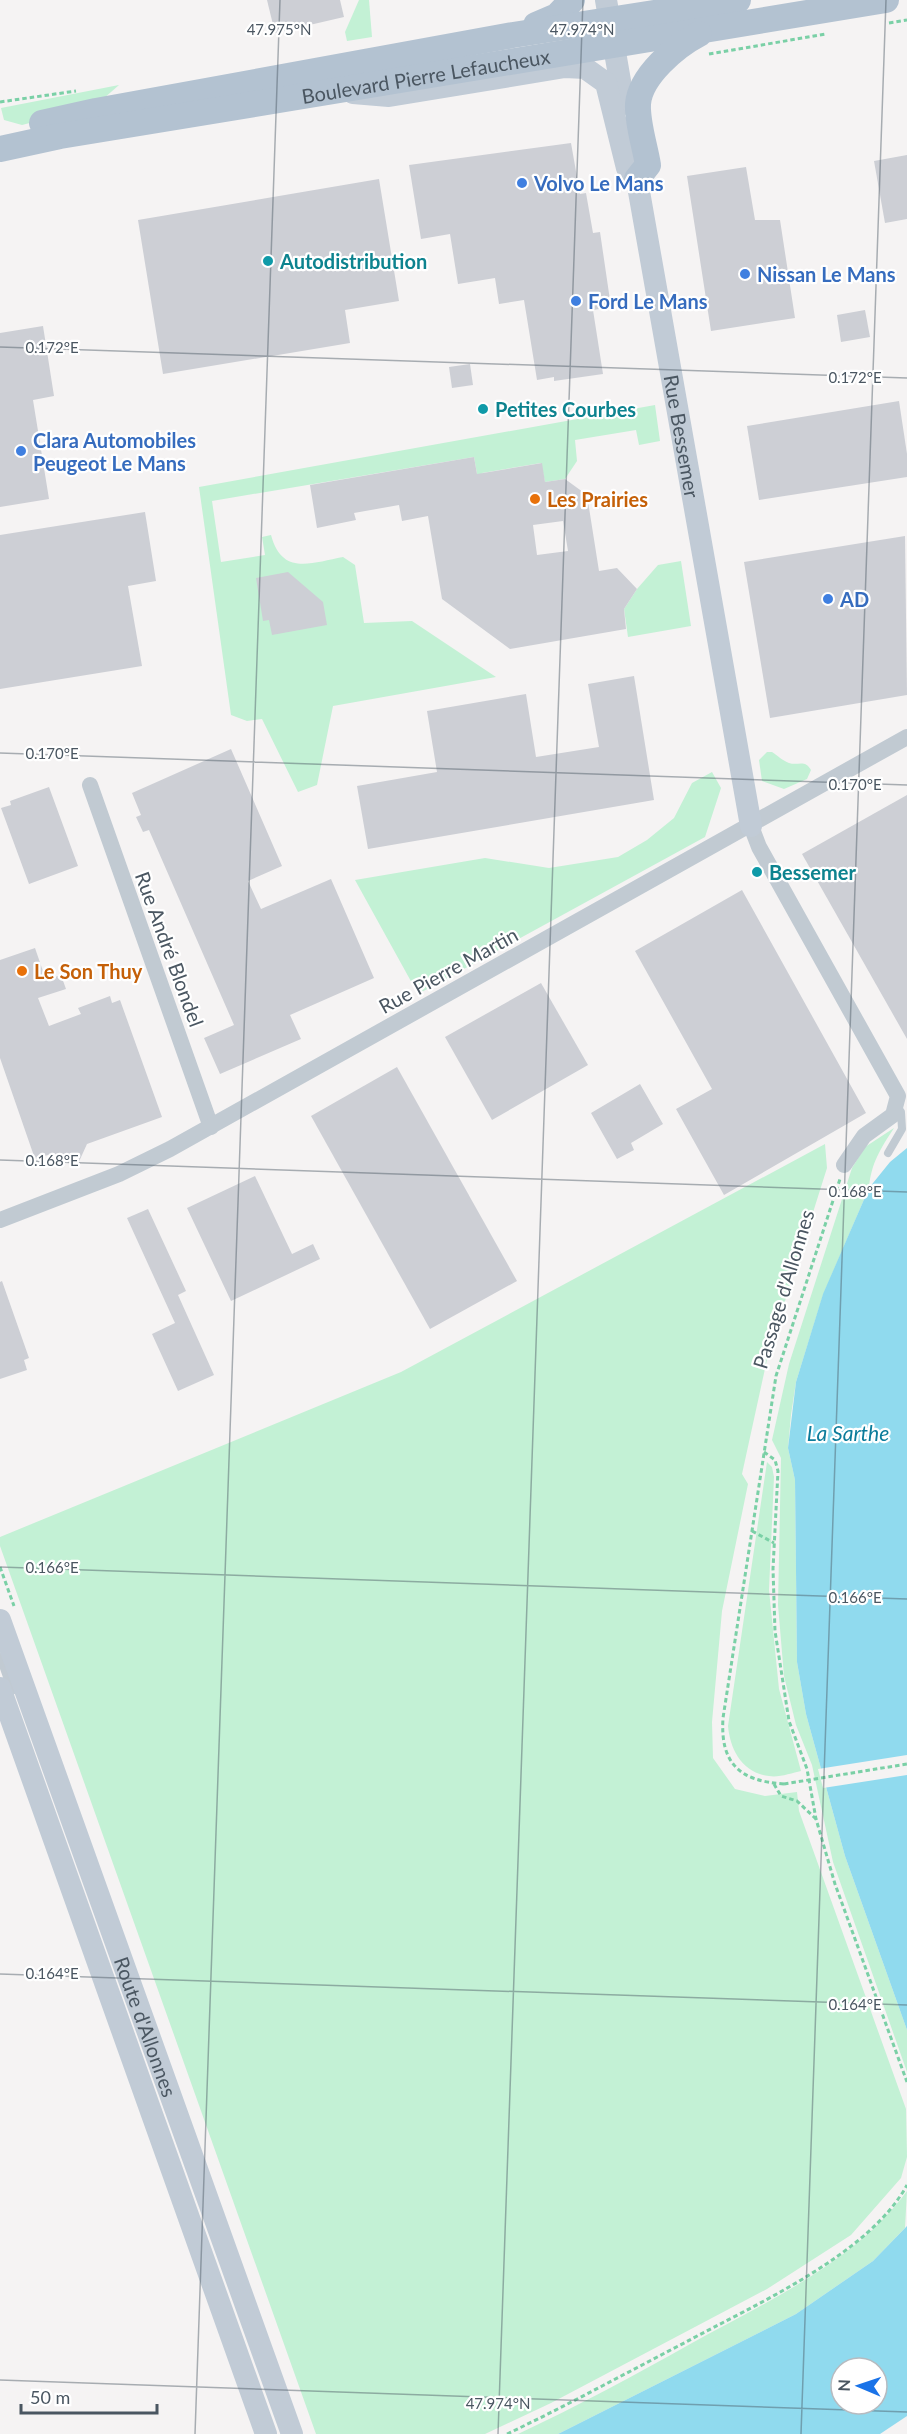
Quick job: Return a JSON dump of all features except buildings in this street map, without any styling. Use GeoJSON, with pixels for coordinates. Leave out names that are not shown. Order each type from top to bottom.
{"type":"FeatureCollection","features":[{"type":"Feature","properties":{"kind":"main road"},"geometry":{"type":"LineString","coordinates":[[513,35],[557,16],[572,0]]}},
{"type":"Feature","properties":{"kind":"main road","name":"Boulevard Pierre Lefaucheux"},"geometry":{"type":"LineString","coordinates":[[0,133],[96,111],[513,35],[608,10],[738,0]]}},
{"type":"Feature","properties":{"kind":"main road","name":"Rue Bessemer"},"geometry":{"type":"LineString","coordinates":[[608,10],[751,826]]}},
{"type":"Feature","properties":{"kind":"main road","name":"Boulevard Pierre Lefaucheux"},"geometry":{"type":"LineString","coordinates":[[0,149],[60,136],[614,46],[706,43],[886,12]]}},
{"type":"Feature","properties":{"kind":"main road"},"geometry":{"type":"LineString","coordinates":[[336,92],[389,96],[544,69],[585,68],[606,83],[627,168],[638,182],[648,165],[638,103],[643,88],[672,53],[706,43]]}},
{"type":"Feature","properties":{"kind":"main road"},"geometry":{"type":"LineString","coordinates":[[0,165],[48,149],[60,136]]}},
{"type":"Feature","properties":{"kind":"main road","name":"Route d'Allonnes"},"geometry":{"type":"LineString","coordinates":[[0,1620],[292,2434]]}},
{"type":"Feature","properties":{"kind":"main road","name":"Route d'Allonnes"},"geometry":{"type":"LineString","coordinates":[[8,1695],[266,2434]]}},
{"type":"Feature","properties":{"kind":"street","name":"Rue Pierre Martin"},"geometry":{"type":"LineString","coordinates":[[0,1220],[119,1174],[211,1127],[907,737]]}},
{"type":"Feature","properties":{"kind":"street","name":"Rue André Blondel"},"geometry":{"type":"LineString","coordinates":[[90,785],[211,1127]]}},
{"type":"Feature","properties":{"kind":"street"},"geometry":{"type":"LineString","coordinates":[[751,826],[759,847],[889,1076],[898,1096],[897,1107],[893,1115],[864,1136],[844,1165]]}},
{"type":"Feature","properties":{"kind":"lane"},"geometry":{"type":"LineString","coordinates":[[888,1153],[902,1129],[901,1112],[897,1107]]}},
{"type":"Feature","properties":{"kind":"lane"},"geometry":{"type":"LineString","coordinates":[[0,1657],[8,1695]]}},
{"type":"Feature","properties":{"kind":"path"},"geometry":{"type":"LineString","coordinates":[[886,12],[907,20]]}},
{"type":"Feature","properties":{"kind":"path"},"geometry":{"type":"LineString","coordinates":[[706,43],[832,33]]}},
{"type":"Feature","properties":{"kind":"path"},"geometry":{"type":"LineString","coordinates":[[0,102],[87,90]]}},
{"type":"Feature","properties":{"kind":"path","name":"Passage d'Allonnes"},"geometry":{"type":"LineString","coordinates":[[844,1165],[776,1376],[722,1732],[728,1755],[742,1773],[762,1783],[784,1784],[907,1764]]}},
{"type":"Feature","properties":{"kind":"path"},"geometry":{"type":"LineString","coordinates":[[764,1452],[775,1460],[778,1472],[774,1543],[775,1631],[789,1721],[807,1769],[816,1819],[835,1884],[907,2082]]}},
{"type":"Feature","properties":{"kind":"path"},"geometry":{"type":"LineString","coordinates":[[752,1531],[774,1543]]}},
{"type":"Feature","properties":{"kind":"path"},"geometry":{"type":"LineString","coordinates":[[774,1784],[781,1796],[797,1801],[816,1819]]}},
{"type":"Feature","properties":{"kind":"path"},"geometry":{"type":"LineString","coordinates":[[507,2434],[584,2398],[773,2296],[852,2244],[887,2212],[907,2185]]}},
{"type":"Feature","properties":{"kind":"green space"},"geometry":{"type":"Polygon","coordinates":[[[359,0],[369,0],[372,37],[347,41],[345,32],[359,0]]]}},
{"type":"Feature","properties":{"kind":"green space"},"geometry":{"type":"Polygon","coordinates":[[[119,85],[95,106],[22,125],[4,120],[1,108],[119,85]]]}},
{"type":"Feature","properties":{"kind":"green space"},"geometry":{"type":"Polygon","coordinates":[[[655,405],[660,441],[639,445],[636,430],[575,440],[577,461],[565,479],[545,482],[541,463],[482,473],[479,485],[474,457],[212,501],[221,562],[265,555],[262,537],[271,535],[282,557],[290,562],[299,564],[343,557],[355,565],[364,623],[412,621],[496,677],[333,706],[317,785],[298,792],[262,719],[247,721],[231,715],[199,487],[655,405]]]}},
{"type":"Feature","properties":{"kind":"green space"},"geometry":{"type":"Polygon","coordinates":[[[681,561],[691,626],[628,637],[624,609],[637,589],[658,565],[681,561]]]}},
{"type":"Feature","properties":{"kind":"green space"},"geometry":{"type":"Polygon","coordinates":[[[767,752],[772,752],[789,763],[804,764],[809,767],[811,770],[807,779],[784,789],[762,781],[759,760],[767,752]]]}},
{"type":"Feature","properties":{"kind":"green space"},"geometry":{"type":"Polygon","coordinates":[[[712,772],[721,788],[705,837],[418,994],[355,880],[485,858],[549,868],[618,857],[647,840],[674,818],[692,783],[712,772]]]}},
{"type":"Feature","properties":{"kind":"green space"},"geometry":{"type":"Polygon","coordinates":[[[894,1128],[877,1156],[869,1188],[823,1295],[796,1382],[788,1448],[795,1480],[797,1662],[806,1714],[845,1856],[907,2030],[907,2072],[833,1862],[812,1765],[796,1725],[784,1676],[778,1605],[781,1458],[772,1440],[789,1364],[852,1168],[865,1147],[894,1128]]]}},
{"type":"Feature","properties":{"kind":"green space"},"geometry":{"type":"Polygon","coordinates":[[[825,1144],[827,1168],[768,1355],[742,1474],[748,1484],[722,1611],[712,1722],[713,1758],[735,1789],[765,1796],[797,1792],[799,1811],[906,2109],[907,2157],[901,2178],[851,2235],[767,2289],[551,2403],[485,2434],[316,2434],[0,1546],[0,1537],[401,1372],[825,1144]]]}},
{"type":"Feature","properties":{"kind":"green space"},"geometry":{"type":"Polygon","coordinates":[[[767,1462],[772,1467],[774,1477],[769,1590],[779,1689],[801,1771],[781,1776],[760,1774],[745,1765],[731,1743],[728,1726],[767,1462]]]}},
{"type":"Feature","properties":{"kind":"green space"},"geometry":{"type":"Polygon","coordinates":[[[907,2191],[905,2228],[873,2261],[796,2314],[558,2434],[518,2434],[628,2378],[808,2278],[862,2239],[907,2191]]]}},
{"type":"Feature","properties":{"kind":"water","name":"La Sarthe"},"geometry":{"type":"Polygon","coordinates":[[[907,1148],[907,2030],[845,1856],[806,1714],[797,1662],[795,1480],[788,1448],[796,1382],[823,1294],[869,1188],[890,1162],[907,1148]]]}},
{"type":"Feature","properties":{"kind":"water"},"geometry":{"type":"Polygon","coordinates":[[[907,2226],[907,2416],[880,2434],[558,2434],[796,2314],[873,2261],[907,2226]]]}},
{"type":"Feature","properties":{"kind":"pier"},"geometry":{"type":"Polygon","coordinates":[[[907,1755],[907,1775],[823,1788],[818,1769],[907,1755]]]}},
{"type":"Feature","properties":{"kind":"place","name":"Volvo Le Mans"},"geometry":{"type":"Point","coordinates":[522,183]}},
{"type":"Feature","properties":{"kind":"place","name":"Autodistribution"},"geometry":{"type":"Point","coordinates":[268,261]}},
{"type":"Feature","properties":{"kind":"place","name":"Nissan Le Mans"},"geometry":{"type":"Point","coordinates":[745,274]}},
{"type":"Feature","properties":{"kind":"place","name":"Ford Le Mans"},"geometry":{"type":"Point","coordinates":[576,301]}},
{"type":"Feature","properties":{"kind":"place","name":"Petites Courbes"},"geometry":{"type":"Point","coordinates":[483,409]}},
{"type":"Feature","properties":{"kind":"place","name":"Clara Automobiles Peugeot Le Mans"},"geometry":{"type":"Point","coordinates":[21,451]}},
{"type":"Feature","properties":{"kind":"place","name":"Les Prairies"},"geometry":{"type":"Point","coordinates":[535,499]}},
{"type":"Feature","properties":{"kind":"place","name":"AD"},"geometry":{"type":"Point","coordinates":[828,599]}},
{"type":"Feature","properties":{"kind":"place","name":"Bessemer"},"geometry":{"type":"Point","coordinates":[757,872]}},
{"type":"Feature","properties":{"kind":"place","name":"Le Son Thuy"},"geometry":{"type":"Point","coordinates":[22,971]}}]}
